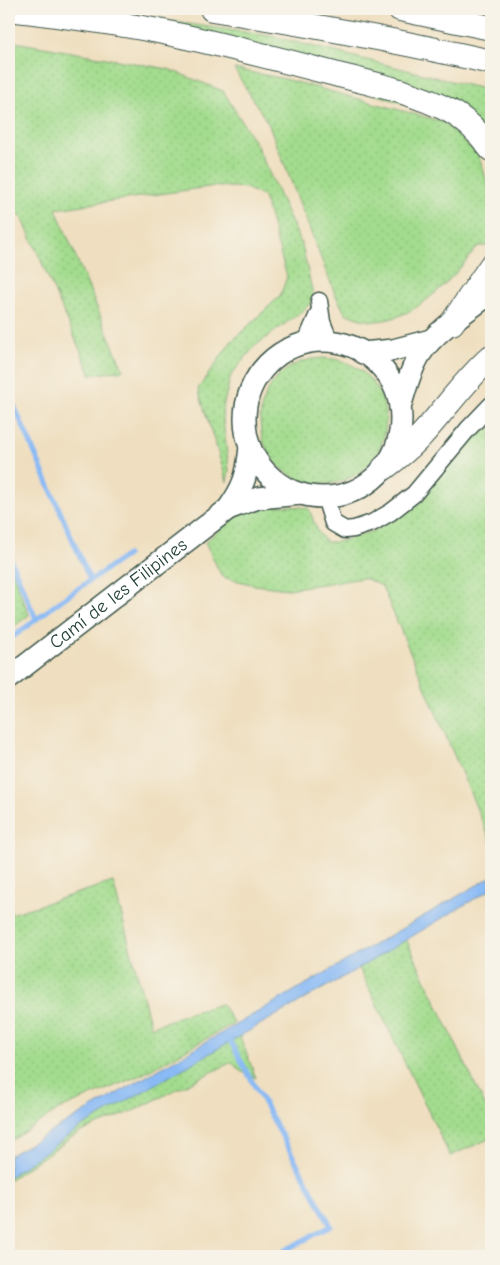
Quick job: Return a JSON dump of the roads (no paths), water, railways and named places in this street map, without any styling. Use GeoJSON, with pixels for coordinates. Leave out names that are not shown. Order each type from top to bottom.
{"type":"FeatureCollection","features":[{"type":"Feature","properties":{"kind":"highway"},"geometry":{"type":"LineString","coordinates":[[10,9],[168,33],[299,64],[411,94],[451,112],[470,124],[491,149]]}},
{"type":"Feature","properties":{"kind":"highway"},"geometry":{"type":"LineString","coordinates":[[212,9],[296,22],[413,44],[491,62]]}},
{"type":"Feature","properties":{"kind":"highway"},"geometry":{"type":"LineString","coordinates":[[400,9],[491,28]]}},
{"type":"Feature","properties":{"kind":"highway"},"geometry":{"type":"LineString","coordinates":[[452,323],[491,266]]}},
{"type":"Feature","properties":{"kind":"highway"},"geometry":{"type":"LineString","coordinates":[[384,468],[405,452],[462,386],[491,357]]}},
{"type":"Feature","properties":{"kind":"main road"},"geometry":{"type":"LineString","coordinates":[[400,407],[416,362],[422,351],[431,340],[491,293]]}},
{"type":"Feature","properties":{"kind":"main road"},"geometry":{"type":"LineString","coordinates":[[363,353],[393,350],[431,340]]}},
{"type":"Feature","properties":{"kind":"main road"},"geometry":{"type":"LineString","coordinates":[[228,509],[258,498],[301,494],[325,497],[341,495],[362,486],[384,468],[398,439],[401,426],[400,407],[392,380],[376,361],[355,348],[330,342],[305,344],[293,348],[275,359],[261,373],[253,386],[246,412],[247,436],[250,446],[257,460],[268,474],[301,494]]}},
{"type":"Feature","properties":{"kind":"main road"},"geometry":{"type":"LineString","coordinates":[[228,509],[246,480],[250,446]]}},
{"type":"Feature","properties":{"kind":"main road","name":"Camí de les Filipines"},"geometry":{"type":"LineString","coordinates":[[9,678],[228,509]]}},
{"type":"Feature","properties":{"kind":"lane"},"geometry":{"type":"LineString","coordinates":[[305,344],[319,307],[324,330],[330,342]]}},
{"type":"Feature","properties":{"kind":"lane"},"geometry":{"type":"LineString","coordinates":[[325,497],[333,524],[345,530],[372,523],[391,512],[414,494],[491,405]]}},
{"type":"Feature","properties":{"kind":"water"},"geometry":{"type":"Polygon","coordinates":[[[491,877],[491,889],[359,968],[81,1127],[9,1177],[9,1156],[491,877]]]}},
{"type":"Feature","properties":{"kind":"waterway"},"geometry":{"type":"LineString","coordinates":[[9,394],[90,580]]}},
{"type":"Feature","properties":{"kind":"waterway"},"geometry":{"type":"LineString","coordinates":[[9,640],[63,599],[127,555]]}},
{"type":"Feature","properties":{"kind":"waterway"},"geometry":{"type":"LineString","coordinates":[[9,556],[36,619]]}},
{"type":"Feature","properties":{"kind":"waterway"},"geometry":{"type":"LineString","coordinates":[[228,1037],[331,1226],[274,1256]]}}]}
